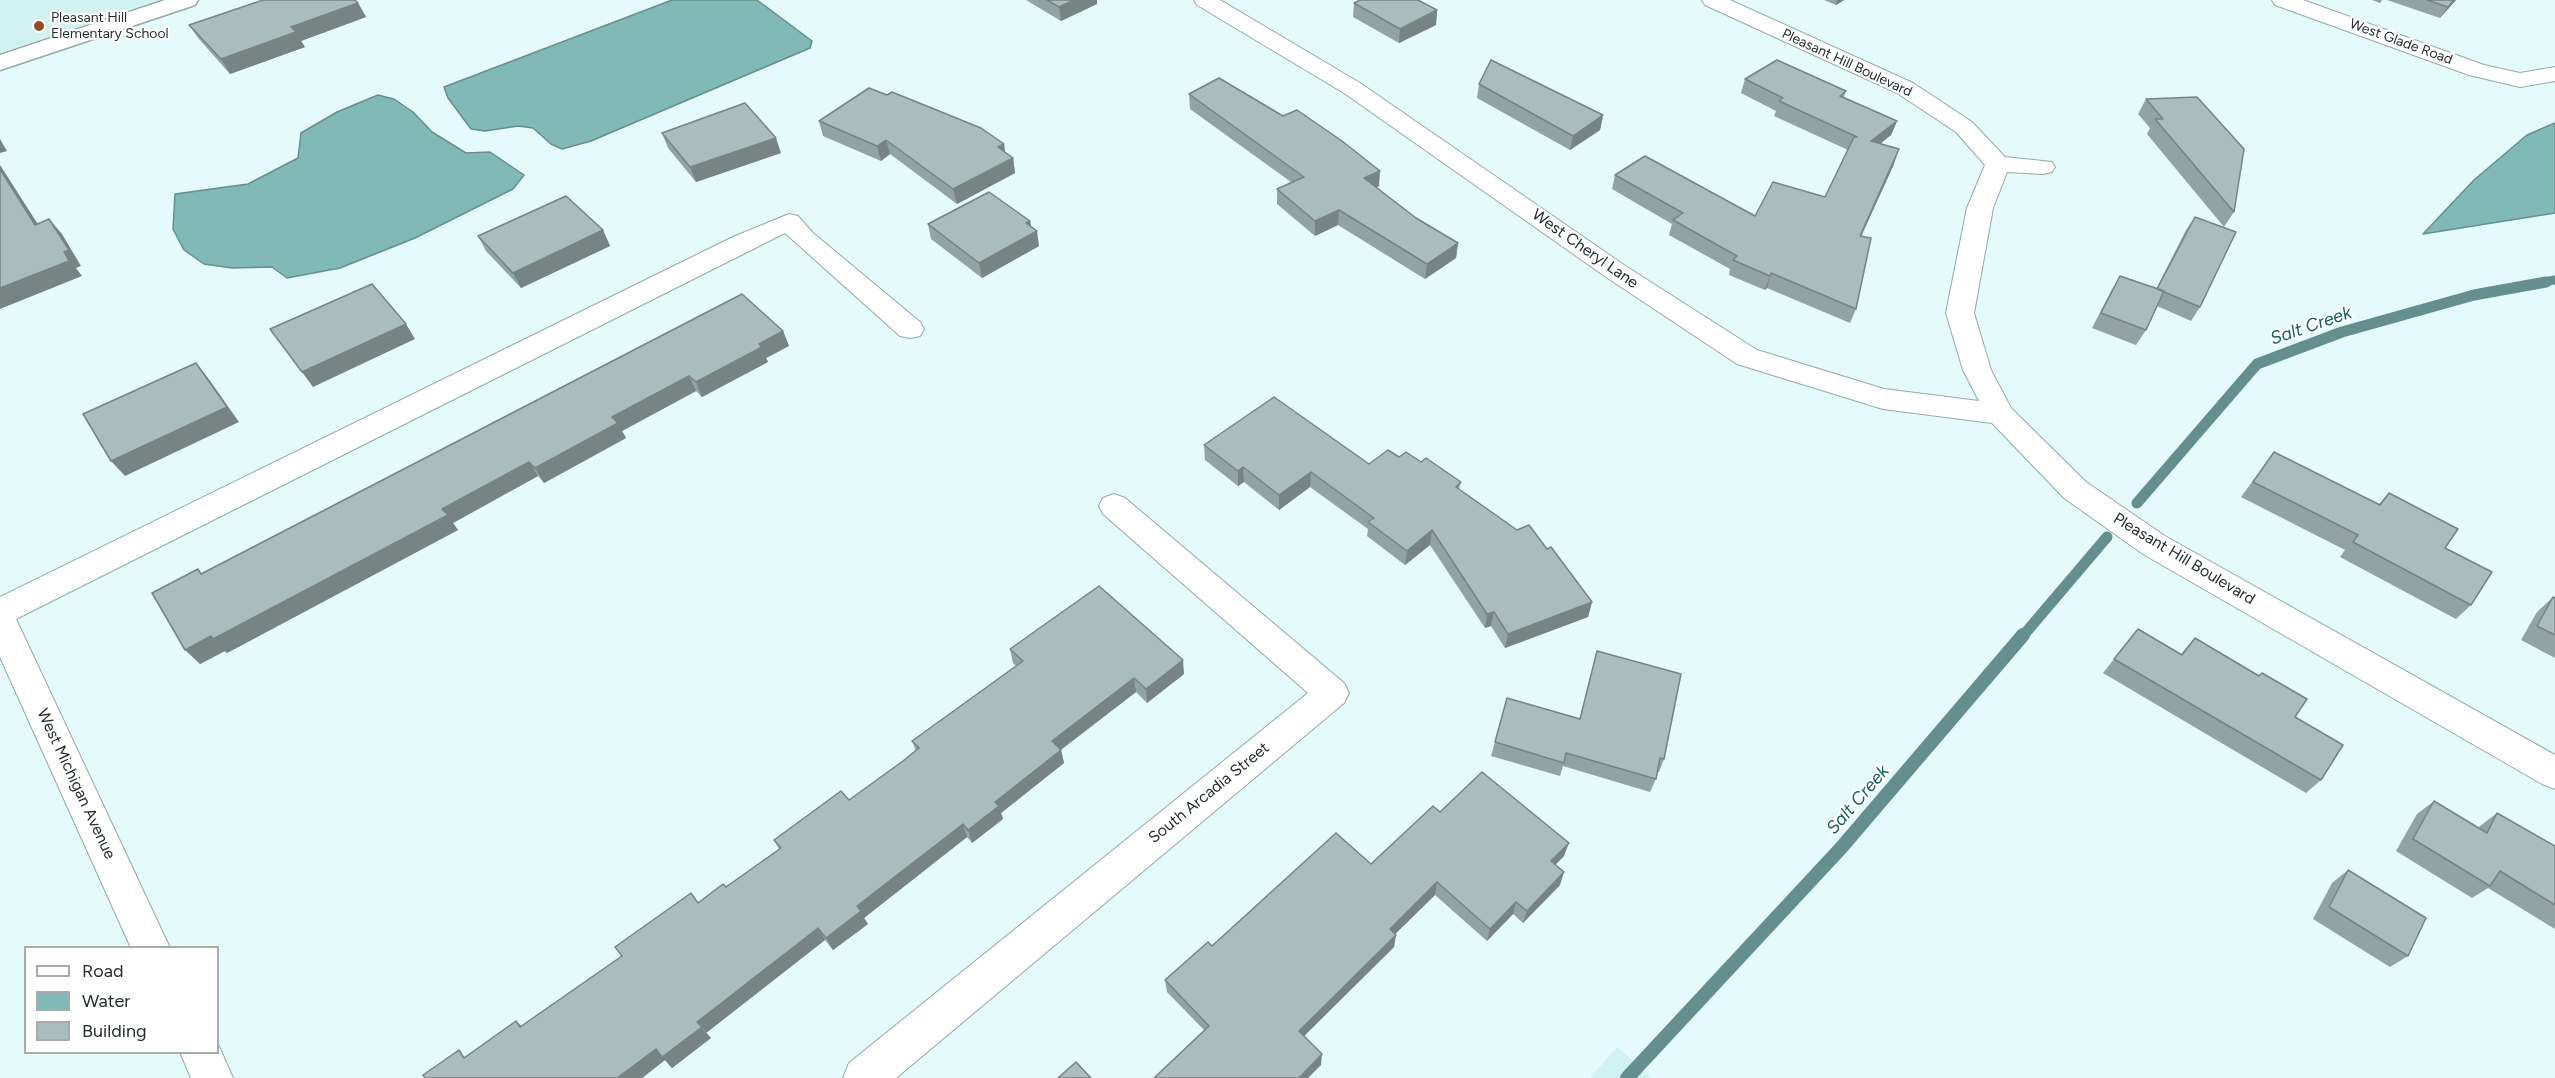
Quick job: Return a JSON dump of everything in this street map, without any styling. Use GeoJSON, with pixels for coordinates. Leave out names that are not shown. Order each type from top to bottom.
{"type":"FeatureCollection","features":[{"type":"Feature","properties":{"kind":"street"},"geometry":{"type":"LineString","coordinates":[[0,63],[187,0]]}},
{"type":"Feature","properties":{"kind":"street","name":"West Cheryl Lane"},"geometry":{"type":"LineString","coordinates":[[1205,0],[1352,88],[1615,271],[1747,357],[1883,399],[2000,414]]}},
{"type":"Feature","properties":{"kind":"street","name":"Pleasant Hill Boulevard"},"geometry":{"type":"LineString","coordinates":[[1713,0],[1905,88],[1964,126],[1998,165],[1980,208],[1960,314],[1977,370],[2000,414],[2075,490],[2154,545],[2555,773]]}},
{"type":"Feature","properties":{"kind":"street","name":"West Glade Road"},"geometry":{"type":"LineString","coordinates":[[2283,0],[2477,70],[2520,80],[2555,74]]}},
{"type":"Feature","properties":{"kind":"street"},"geometry":{"type":"LineString","coordinates":[[1998,165],[2043,167]]}},
{"type":"Feature","properties":{"kind":"street"},"geometry":{"type":"LineString","coordinates":[[0,612],[742,243],[789,222],[804,239],[910,329]]}},
{"type":"Feature","properties":{"kind":"street","name":"South Arcadia Street"},"geometry":{"type":"LineString","coordinates":[[864,1078],[1332,693],[1114,506]]}},
{"type":"Feature","properties":{"kind":"street","name":"West Michigan Avenue"},"geometry":{"type":"LineString","coordinates":[[0,620],[150,946]]}},
{"type":"Feature","properties":{"kind":"street"},"geometry":{"type":"LineString","coordinates":[[200,1054],[212,1078]]}},
{"type":"Feature","properties":{"kind":"shaded area","name":"Pleasant Hill Elementary School"},"geometry":{"type":"Polygon","coordinates":[[[0,0],[158,0],[0,53],[0,0]]]}},
{"type":"Feature","properties":{"kind":"shaded area"},"geometry":{"type":"Polygon","coordinates":[[[1617,1047],[1652,1078],[1590,1078],[1617,1047]]]}},
{"type":"Feature","properties":{"kind":"water"},"geometry":{"type":"Polygon","coordinates":[[[672,0],[757,0],[812,41],[810,48],[591,141],[562,149],[551,144],[533,128],[518,126],[485,131],[471,129],[448,98],[444,87],[672,0]]]}},
{"type":"Feature","properties":{"kind":"water"},"geometry":{"type":"Polygon","coordinates":[[[378,95],[394,99],[413,112],[432,132],[466,153],[490,152],[524,175],[513,189],[415,238],[340,268],[287,278],[272,267],[232,268],[204,264],[184,250],[173,229],[175,194],[248,184],[298,158],[301,133],[337,112],[378,95]]]}},
{"type":"Feature","properties":{"kind":"water"},"geometry":{"type":"Polygon","coordinates":[[[2555,123],[2555,213],[2423,234],[2474,180],[2527,135],[2555,123]]]}},
{"type":"Feature","properties":{"kind":"building"},"geometry":{"type":"Polygon","coordinates":[[[263,0],[355,0],[358,3],[291,27],[296,32],[221,59],[189,25],[263,0]]]}},
{"type":"Feature","properties":{"kind":"building"},"geometry":{"type":"Polygon","coordinates":[[[1047,0],[1074,0],[1059,7],[1047,0]]]}},
{"type":"Feature","properties":{"kind":"building"},"geometry":{"type":"Polygon","coordinates":[[[1360,0],[1418,0],[1437,10],[1400,29],[1354,3],[1360,0]]]}},
{"type":"Feature","properties":{"kind":"building"},"geometry":{"type":"Polygon","coordinates":[[[2427,0],[2454,0],[2448,7],[2427,0]]]}},
{"type":"Feature","properties":{"kind":"building"},"geometry":{"type":"Polygon","coordinates":[[[1491,60],[1603,115],[1573,136],[1479,84],[1491,60]]]}},
{"type":"Feature","properties":{"kind":"building"},"geometry":{"type":"Polygon","coordinates":[[[1777,60],[1846,91],[1840,96],[1897,121],[1871,141],[1899,149],[1860,236],[1871,238],[1856,309],[1771,273],[1770,276],[1733,260],[1737,256],[1673,220],[1683,213],[1615,175],[1645,156],[1755,216],[1773,182],[1825,197],[1854,137],[1857,137],[1779,101],[1783,98],[1745,79],[1777,60]]]}},
{"type":"Feature","properties":{"kind":"building"},"geometry":{"type":"Polygon","coordinates":[[[1219,78],[1283,116],[1297,110],[1342,141],[1380,171],[1364,178],[1416,218],[1458,243],[1427,264],[1339,210],[1315,221],[1277,189],[1304,177],[1189,94],[1219,78]]]}},
{"type":"Feature","properties":{"kind":"building"},"geometry":{"type":"Polygon","coordinates":[[[869,88],[887,95],[892,92],[981,128],[1004,144],[998,147],[1013,158],[953,189],[886,140],[877,146],[819,121],[869,88]]]}},
{"type":"Feature","properties":{"kind":"building"},"geometry":{"type":"Polygon","coordinates":[[[2197,97],[2244,149],[2234,212],[2155,119],[2163,119],[2146,99],[2197,97]]]}},
{"type":"Feature","properties":{"kind":"building"},"geometry":{"type":"Polygon","coordinates":[[[745,103],[776,138],[690,167],[662,133],[745,103]]]}},
{"type":"Feature","properties":{"kind":"building"},"geometry":{"type":"Polygon","coordinates":[[[0,169],[35,225],[49,219],[69,250],[64,252],[69,261],[0,288],[0,169]]]}},
{"type":"Feature","properties":{"kind":"building"},"geometry":{"type":"Polygon","coordinates":[[[989,192],[1030,221],[1026,223],[1037,231],[979,263],[928,224],[989,192]]]}},
{"type":"Feature","properties":{"kind":"building"},"geometry":{"type":"Polygon","coordinates":[[[566,196],[603,230],[513,273],[478,236],[566,196]]]}},
{"type":"Feature","properties":{"kind":"building"},"geometry":{"type":"Polygon","coordinates":[[[2195,217],[2236,232],[2200,307],[2157,289],[2195,217]]]}},
{"type":"Feature","properties":{"kind":"building"},"geometry":{"type":"Polygon","coordinates":[[[2120,276],[2164,291],[2146,330],[2101,313],[2120,276]]]}},
{"type":"Feature","properties":{"kind":"building"},"geometry":{"type":"Polygon","coordinates":[[[372,284],[406,324],[302,372],[270,329],[372,284]]]}},
{"type":"Feature","properties":{"kind":"building"},"geometry":{"type":"Polygon","coordinates":[[[742,294],[783,331],[759,344],[762,347],[696,382],[689,376],[612,417],[618,423],[535,468],[529,462],[442,509],[448,515],[213,639],[211,636],[185,650],[152,593],[198,569],[201,574],[742,294]]]}},
{"type":"Feature","properties":{"kind":"building"},"geometry":{"type":"Polygon","coordinates":[[[196,363],[227,407],[111,461],[83,414],[196,363]]]}},
{"type":"Feature","properties":{"kind":"building"},"geometry":{"type":"Polygon","coordinates":[[[1274,397],[1369,464],[1388,450],[1399,457],[1406,452],[1421,462],[1426,458],[1461,482],[1456,487],[1517,530],[1529,525],[1547,549],[1551,547],[1592,602],[1508,634],[1494,612],[1487,614],[1432,530],[1407,551],[1368,522],[1374,518],[1311,472],[1279,495],[1243,467],[1238,471],[1204,445],[1274,397]]]}},
{"type":"Feature","properties":{"kind":"building"},"geometry":{"type":"Polygon","coordinates":[[[2274,452],[2380,505],[2389,493],[2458,529],[2445,548],[2492,572],[2471,605],[2353,542],[2358,535],[2253,482],[2274,452]]]}},
{"type":"Feature","properties":{"kind":"building"},"geometry":{"type":"Polygon","coordinates":[[[1099,586],[1183,660],[1146,689],[1134,678],[1052,741],[1061,750],[995,802],[999,806],[968,830],[963,824],[857,906],[861,911],[826,938],[818,928],[697,1022],[702,1027],[662,1057],[656,1049],[617,1078],[425,1078],[423,1075],[459,1050],[464,1058],[516,1021],[520,1027],[622,956],[615,947],[691,893],[698,903],[723,884],[726,887],[781,848],[774,840],[841,791],[849,800],[903,761],[919,748],[912,741],[1023,661],[1010,649],[1099,586]]]}},
{"type":"Feature","properties":{"kind":"building"},"geometry":{"type":"Polygon","coordinates":[[[2553,597],[2555,598],[2555,635],[2537,626],[2553,597]]]}},
{"type":"Feature","properties":{"kind":"building"},"geometry":{"type":"Polygon","coordinates":[[[2138,629],[2182,655],[2195,638],[2259,676],[2262,673],[2307,699],[2295,717],[2343,745],[2321,780],[2114,659],[2138,629]]]}},
{"type":"Feature","properties":{"kind":"building"},"geometry":{"type":"Polygon","coordinates":[[[1597,651],[1681,674],[1664,759],[1660,758],[1656,779],[1566,753],[1564,763],[1495,742],[1507,698],[1580,719],[1597,651]]]}},
{"type":"Feature","properties":{"kind":"building"},"geometry":{"type":"Polygon","coordinates":[[[1482,772],[1569,843],[1551,861],[1564,872],[1527,911],[1516,902],[1490,929],[1437,882],[1390,929],[1396,935],[1299,1031],[1322,1054],[1299,1078],[1154,1078],[1209,1026],[1165,980],[1208,942],[1212,946],[1336,833],[1371,864],[1433,806],[1440,812],[1482,772]]]}},
{"type":"Feature","properties":{"kind":"building"},"geometry":{"type":"Polygon","coordinates":[[[2434,801],[2487,833],[2497,813],[2555,846],[2555,905],[2500,871],[2490,886],[2413,839],[2434,801]]]}},
{"type":"Feature","properties":{"kind":"building"},"geometry":{"type":"Polygon","coordinates":[[[2348,870],[2426,918],[2408,956],[2329,907],[2348,870]]]}},
{"type":"Feature","properties":{"kind":"building"},"geometry":{"type":"Polygon","coordinates":[[[1076,1062],[1091,1078],[1058,1078],[1076,1062]]]}},
{"type":"Feature","properties":{"kind":"waterway","name":"Salt Creek"},"geometry":{"type":"LineString","coordinates":[[2538,283],[2555,280]]}},
{"type":"Feature","properties":{"kind":"waterway","name":"Salt Creek"},"geometry":{"type":"LineString","coordinates":[[2137,503],[2257,364],[2342,332],[2474,295],[2546,282]]}},
{"type":"Feature","properties":{"kind":"waterway","name":"Salt Creek"},"geometry":{"type":"LineString","coordinates":[[2022,637],[2107,537]]}},
{"type":"Feature","properties":{"kind":"waterway","name":"Salt Creek"},"geometry":{"type":"LineString","coordinates":[[1627,1078],[1841,848],[2023,635]]}},
{"type":"Feature","properties":{"kind":"place","name":"Pleasant Hill Elementary School"},"geometry":{"type":"Point","coordinates":[39,26]}}]}
